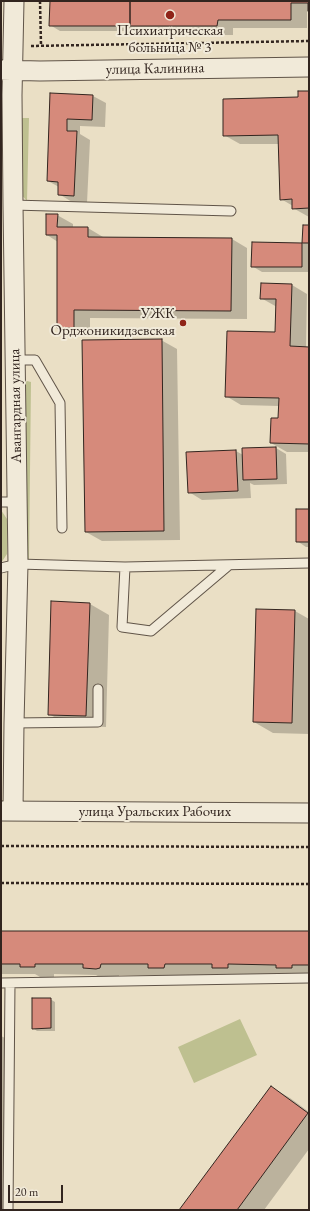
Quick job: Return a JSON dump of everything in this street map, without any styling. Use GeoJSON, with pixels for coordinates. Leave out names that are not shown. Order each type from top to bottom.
{"type":"FeatureCollection","features":[{"type":"Feature","properties":{"kind":"street","name":"Авангардная улица"},"geometry":{"type":"LineString","coordinates":[[7,811],[14,723],[9,502],[15,360],[13,204],[7,70],[13,47],[14,1]]}},
{"type":"Feature","properties":{"kind":"street","name":"улица Калинина"},"geometry":{"type":"LineString","coordinates":[[7,70],[40,71],[309,67]]}},
{"type":"Feature","properties":{"kind":"street","name":"улица Уральских Рабочих"},"geometry":{"type":"LineString","coordinates":[[7,811],[309,813]]}},
{"type":"Feature","properties":{"kind":"lane"},"geometry":{"type":"LineString","coordinates":[[13,204],[231,211]]}},
{"type":"Feature","properties":{"kind":"lane"},"geometry":{"type":"LineString","coordinates":[[15,360],[35,360],[60,403],[62,528]]}},
{"type":"Feature","properties":{"kind":"lane"},"geometry":{"type":"LineString","coordinates":[[10,566],[125,567],[309,564]]}},
{"type":"Feature","properties":{"kind":"lane"},"geometry":{"type":"LineString","coordinates":[[125,567],[122,627],[152,631],[229,565]]}},
{"type":"Feature","properties":{"kind":"lane"},"geometry":{"type":"LineString","coordinates":[[14,723],[98,722],[98,689]]}},
{"type":"Feature","properties":{"kind":"lane"},"geometry":{"type":"LineString","coordinates":[[8,1210],[6,983],[309,978]]}},
{"type":"Feature","properties":{"kind":"path"},"geometry":{"type":"LineString","coordinates":[[40,1],[41,45]]}},
{"type":"Feature","properties":{"kind":"path"},"geometry":{"type":"LineString","coordinates":[[13,47],[41,45],[309,41]]}},
{"type":"Feature","properties":{"kind":"path"},"geometry":{"type":"LineString","coordinates":[[1,846],[309,847]]}},
{"type":"Feature","properties":{"kind":"path"},"geometry":{"type":"LineString","coordinates":[[1,883],[309,884]]}},
{"type":"Feature","properties":{"kind":"green space"},"geometry":{"type":"Polygon","coordinates":[[[20,118],[29,118],[27,201],[16,189],[20,118]]]}},
{"type":"Feature","properties":{"kind":"green space"},"geometry":{"type":"Polygon","coordinates":[[[27,381],[31,382],[29,561],[24,550],[22,386],[27,381]]]}},
{"type":"Feature","properties":{"kind":"green space"},"geometry":{"type":"Polygon","coordinates":[[[1,510],[7,519],[7,554],[1,563],[1,510]]]}},
{"type":"Feature","properties":{"kind":"green space"},"geometry":{"type":"Polygon","coordinates":[[[240,1019],[257,1055],[194,1083],[178,1047],[240,1019]]]}},
{"type":"Feature","properties":{"kind":"building"},"geometry":{"type":"Polygon","coordinates":[[[50,1],[130,1],[130,26],[49,26],[50,1]]]}},
{"type":"Feature","properties":{"kind":"building","name":"Психиатрическая больница № 3"},"geometry":{"type":"Polygon","coordinates":[[[130,1],[309,1],[309,11],[308,3],[291,3],[291,20],[218,20],[217,26],[130,26],[130,1]]]}},
{"type":"Feature","properties":{"kind":"building"},"geometry":{"type":"Polygon","coordinates":[[[298,91],[309,91],[309,208],[292,209],[292,199],[280,200],[278,135],[223,136],[223,99],[298,97],[298,91]]]}},
{"type":"Feature","properties":{"kind":"building"},"geometry":{"type":"Polygon","coordinates":[[[50,93],[93,95],[92,120],[67,119],[67,131],[77,131],[74,196],[58,195],[58,182],[47,181],[50,93]]]}},
{"type":"Feature","properties":{"kind":"building"},"geometry":{"type":"Polygon","coordinates":[[[46,214],[58,214],[57,227],[88,227],[88,237],[232,238],[231,311],[74,310],[74,328],[57,328],[57,235],[46,235],[46,214]]]}},
{"type":"Feature","properties":{"kind":"building"},"geometry":{"type":"Polygon","coordinates":[[[303,225],[309,225],[309,243],[302,243],[303,225]]]}},
{"type":"Feature","properties":{"kind":"building"},"geometry":{"type":"Polygon","coordinates":[[[252,242],[302,243],[302,267],[251,267],[252,242]]]}},
{"type":"Feature","properties":{"kind":"building"},"geometry":{"type":"Polygon","coordinates":[[[261,283],[292,284],[290,346],[309,347],[309,444],[270,443],[271,418],[278,418],[279,398],[225,397],[227,331],[275,332],[276,299],[260,299],[261,283]]]}},
{"type":"Feature","properties":{"kind":"building"},"geometry":{"type":"Polygon","coordinates":[[[162,339],[164,531],[85,532],[82,340],[162,339]]]}},
{"type":"Feature","properties":{"kind":"building"},"geometry":{"type":"Polygon","coordinates":[[[276,447],[277,479],[243,480],[242,448],[276,447]]]}},
{"type":"Feature","properties":{"kind":"building"},"geometry":{"type":"Polygon","coordinates":[[[236,450],[238,491],[188,493],[186,452],[236,450]]]}},
{"type":"Feature","properties":{"kind":"building"},"geometry":{"type":"Polygon","coordinates":[[[296,509],[309,509],[309,542],[296,542],[296,509]]]}},
{"type":"Feature","properties":{"kind":"building"},"geometry":{"type":"Polygon","coordinates":[[[51,601],[90,603],[86,716],[48,715],[51,601]]]}},
{"type":"Feature","properties":{"kind":"building"},"geometry":{"type":"Polygon","coordinates":[[[256,609],[295,610],[292,723],[253,722],[256,609]]]}},
{"type":"Feature","properties":{"kind":"building"},"geometry":{"type":"Polygon","coordinates":[[[1,931],[309,931],[309,965],[292,965],[292,968],[276,968],[276,965],[228,964],[228,968],[212,968],[212,964],[165,964],[164,968],[148,968],[148,964],[101,964],[100,968],[96,969],[83,968],[83,964],[35,964],[35,967],[20,967],[20,964],[1,964],[1,931]]]}},
{"type":"Feature","properties":{"kind":"building"},"geometry":{"type":"Polygon","coordinates":[[[32,998],[51,998],[51,1028],[32,1029],[32,998]]]}},
{"type":"Feature","properties":{"kind":"building"},"geometry":{"type":"Polygon","coordinates":[[[271,1086],[308,1113],[237,1210],[179,1210],[271,1086]]]}},
{"type":"Feature","properties":{"kind":"place","name":"Психиатрическая больница № 3"},"geometry":{"type":"Point","coordinates":[170,15]}},
{"type":"Feature","properties":{"kind":"place","name":"УЖК Орджоникидзевская"},"geometry":{"type":"Point","coordinates":[183,323]}}]}
